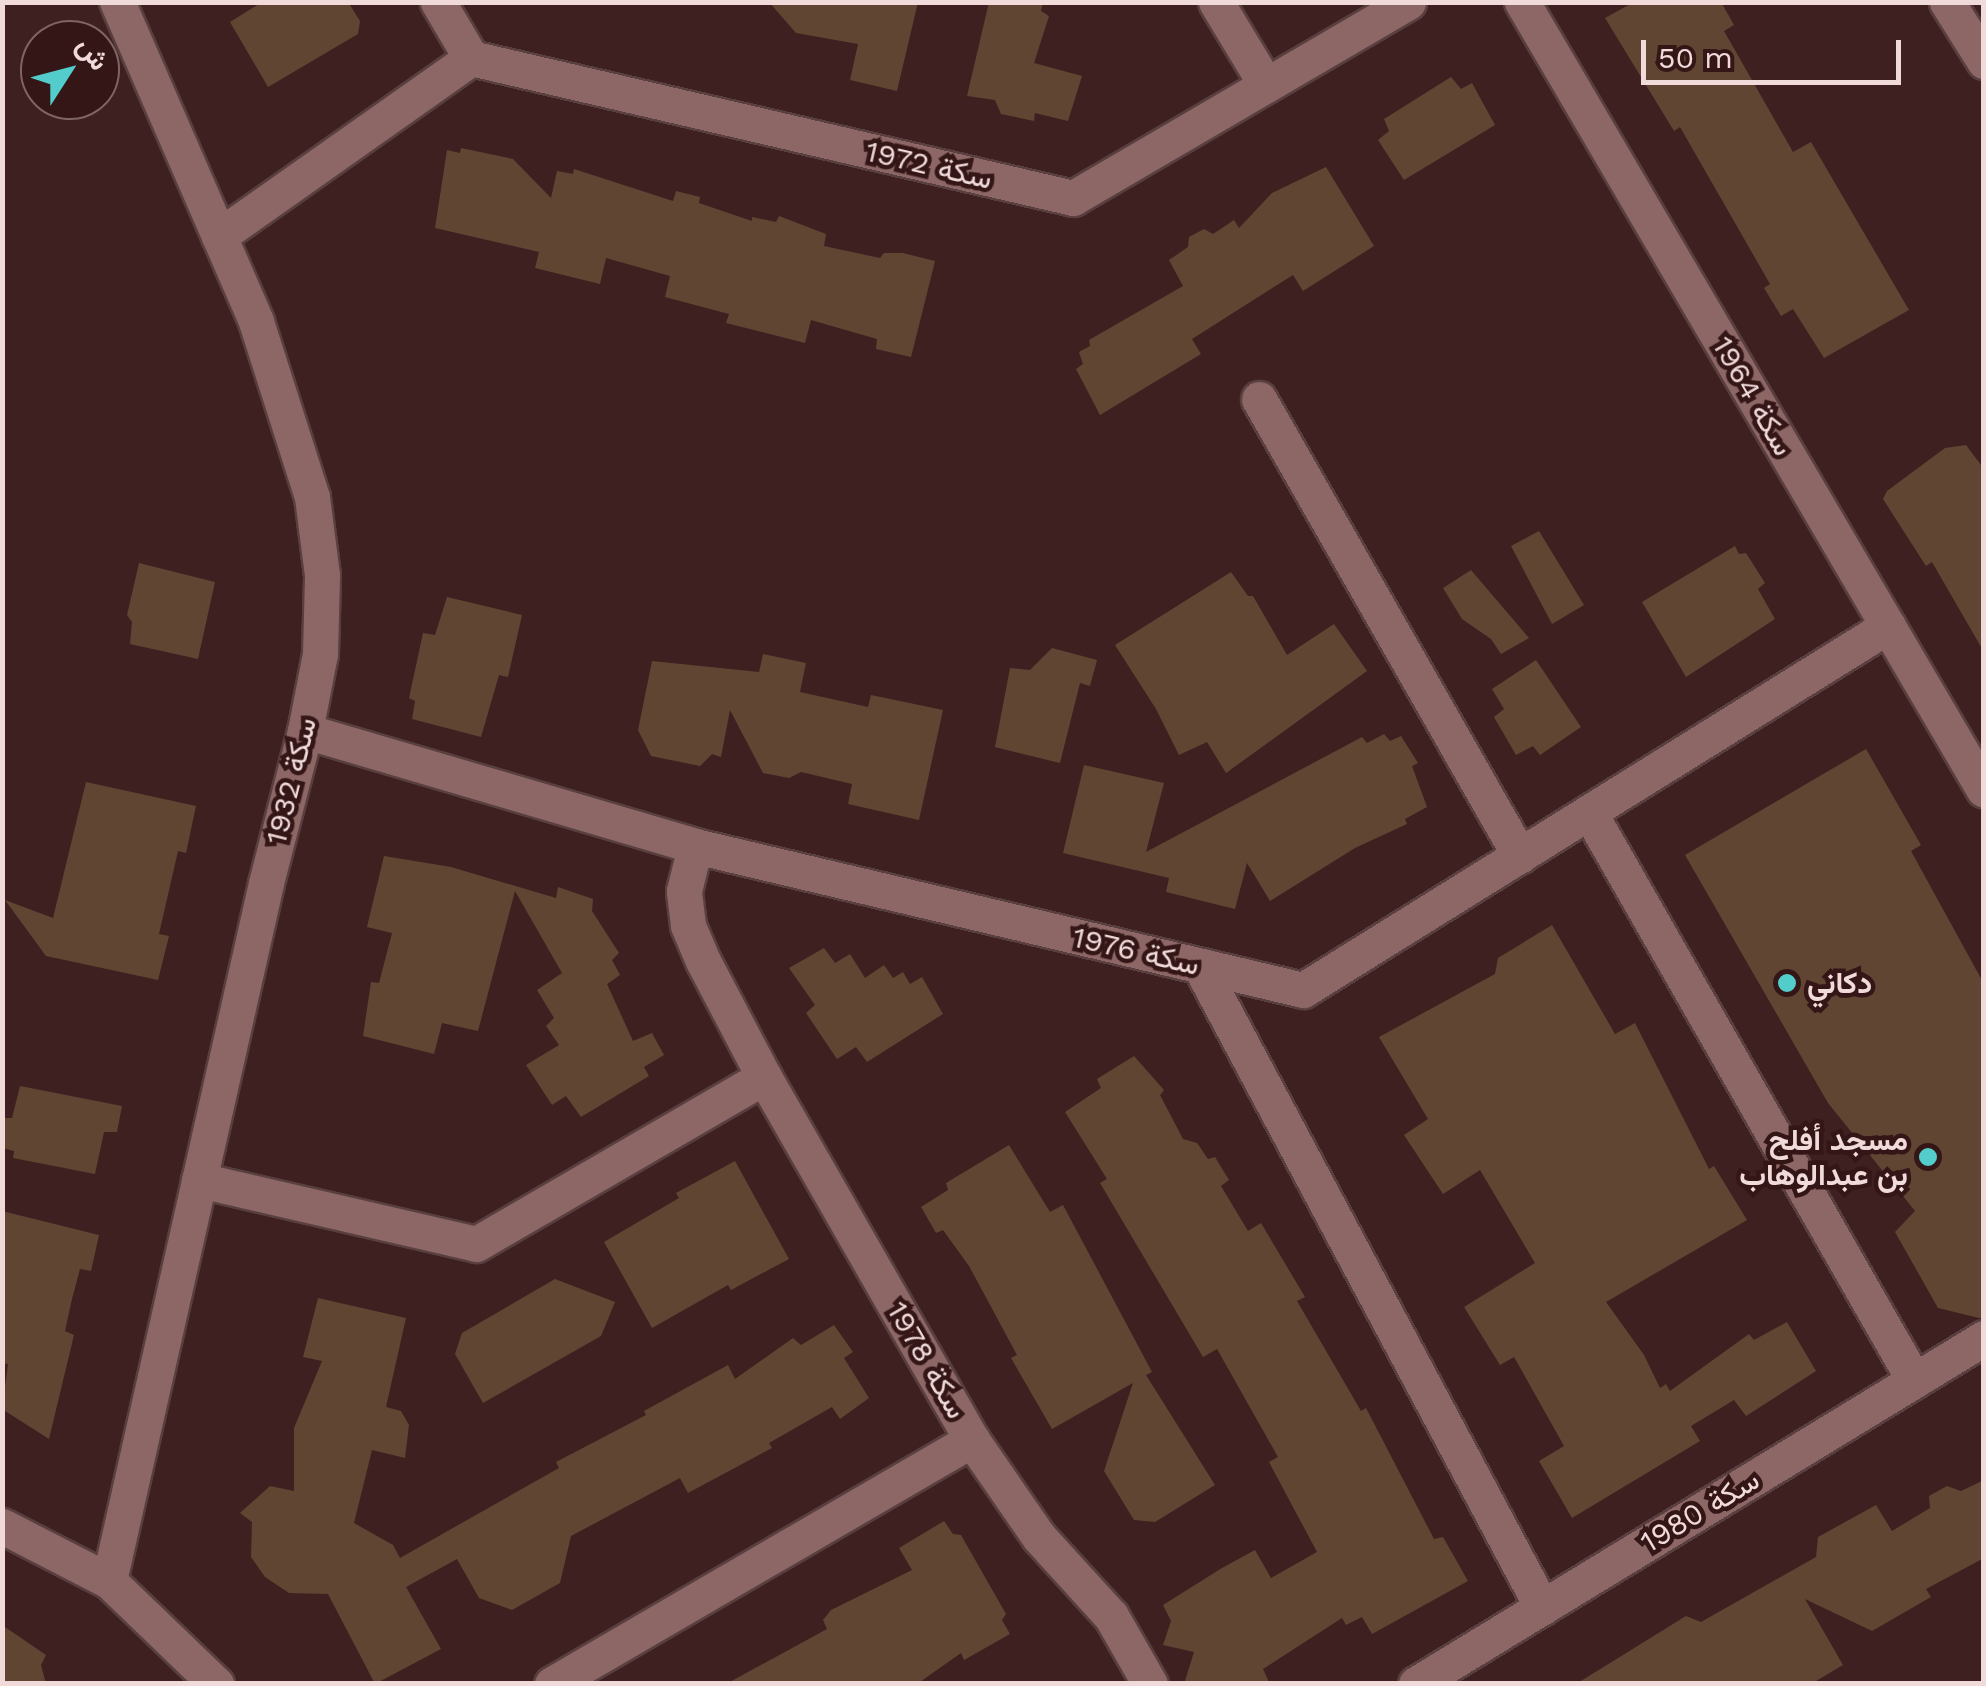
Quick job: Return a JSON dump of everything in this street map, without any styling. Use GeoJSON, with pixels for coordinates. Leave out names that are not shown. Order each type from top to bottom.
{"type":"FeatureCollection","features":[{"type":"Feature","properties":{"kind":"street","name":"سكة 1932"},"geometry":{"type":"LineString","coordinates":[[108,1580],[305,731],[320,654],[322,575],[312,496],[256,321],[117,2]]}},
{"type":"Feature","properties":{"kind":"street"},"geometry":{"type":"LineString","coordinates":[[219,236],[471,58],[438,2]]}},
{"type":"Feature","properties":{"kind":"street"},"geometry":{"type":"LineString","coordinates":[[1216,2],[1266,85]]}},
{"type":"Feature","properties":{"kind":"street","name":"سكة 1972"},"geometry":{"type":"LineString","coordinates":[[471,58],[1073,198],[1408,2]]}},
{"type":"Feature","properties":{"kind":"street","name":"سكة 1964"},"geometry":{"type":"LineString","coordinates":[[1522,2],[1984,790]]}},
{"type":"Feature","properties":{"kind":"street"},"geometry":{"type":"LineString","coordinates":[[1947,2],[1984,60]]}},
{"type":"Feature","properties":{"kind":"street"},"geometry":{"type":"LineString","coordinates":[[1259,399],[1520,856]]}},
{"type":"Feature","properties":{"kind":"street","name":"سكة 1976"},"geometry":{"type":"LineString","coordinates":[[305,731],[695,846],[1304,990],[1888,626]]}},
{"type":"Feature","properties":{"kind":"street"},"geometry":{"type":"LineString","coordinates":[[1590,812],[1914,1380]]}},
{"type":"Feature","properties":{"kind":"street","name":"سكة 1978"},"geometry":{"type":"LineString","coordinates":[[552,1684],[972,1440],[764,1077],[688,925],[684,891],[695,846]]}},
{"type":"Feature","properties":{"kind":"street"},"geometry":{"type":"LineString","coordinates":[[1200,966],[1542,1606]]}},
{"type":"Feature","properties":{"kind":"street"},"geometry":{"type":"LineString","coordinates":[[199,1180],[476,1244],[764,1077]]}},
{"type":"Feature","properties":{"kind":"street","name":"سكة 1980"},"geometry":{"type":"LineString","coordinates":[[1416,1684],[1984,1338]]}},
{"type":"Feature","properties":{"kind":"street"},"geometry":{"type":"LineString","coordinates":[[972,1440],[1039,1537],[1111,1616],[1150,1684]]}},
{"type":"Feature","properties":{"kind":"street"},"geometry":{"type":"LineString","coordinates":[[2,1526],[108,1580],[216,1684]]}},
{"type":"Feature","properties":{"kind":"building"},"geometry":{"type":"Polygon","coordinates":[[[262,2],[348,2],[360,21],[358,34],[268,87],[230,22],[262,2]]]}},
{"type":"Feature","properties":{"kind":"building"},"geometry":{"type":"Polygon","coordinates":[[[769,2],[918,2],[897,91],[850,80],[858,44],[796,33],[769,2]]]}},
{"type":"Feature","properties":{"kind":"building"},"geometry":{"type":"Polygon","coordinates":[[[989,2],[1043,2],[1041,11],[1049,16],[1034,63],[1082,76],[1068,121],[1035,113],[1034,121],[1001,114],[995,100],[967,96],[989,2]]]}},
{"type":"Feature","properties":{"kind":"building"},"geometry":{"type":"Polygon","coordinates":[[[1634,2],[1721,2],[1734,25],[1724,31],[1793,152],[1811,142],[1909,310],[1824,358],[1793,309],[1781,316],[1764,288],[1770,284],[1680,127],[1674,131],[1605,18],[1634,2]]]}},
{"type":"Feature","properties":{"kind":"building"},"geometry":{"type":"Polygon","coordinates":[[[1451,77],[1461,89],[1472,83],[1495,125],[1404,180],[1378,140],[1389,131],[1384,119],[1451,77]]]}},
{"type":"Feature","properties":{"kind":"building"},"geometry":{"type":"Polygon","coordinates":[[[461,148],[513,159],[551,198],[557,171],[573,174],[574,169],[673,201],[676,191],[700,197],[699,203],[752,221],[752,217],[776,222],[779,216],[826,234],[824,246],[880,258],[884,253],[903,253],[935,261],[911,357],[876,349],[877,339],[811,320],[805,343],[726,323],[729,314],[665,297],[670,276],[606,258],[600,284],[535,268],[539,252],[435,228],[447,150],[460,153],[461,148]]]}},
{"type":"Feature","properties":{"kind":"building"},"geometry":{"type":"Polygon","coordinates":[[[1326,167],[1374,246],[1303,291],[1293,275],[1192,339],[1201,354],[1100,415],[1076,369],[1083,364],[1079,352],[1090,346],[1089,340],[1183,286],[1169,260],[1188,247],[1189,237],[1204,229],[1213,234],[1234,220],[1239,228],[1272,193],[1326,167]]]}},
{"type":"Feature","properties":{"kind":"building"},"geometry":{"type":"Polygon","coordinates":[[[1966,445],[1984,469],[1984,652],[1932,562],[1926,566],[1883,499],[1887,491],[1945,448],[1966,445]]]}},
{"type":"Feature","properties":{"kind":"building"},"geometry":{"type":"Polygon","coordinates":[[[1539,531],[1584,605],[1552,624],[1511,546],[1539,531]]]}},
{"type":"Feature","properties":{"kind":"building"},"geometry":{"type":"Polygon","coordinates":[[[1735,546],[1739,554],[1746,553],[1765,583],[1758,589],[1775,619],[1686,677],[1642,602],[1735,546]]]}},
{"type":"Feature","properties":{"kind":"building"},"geometry":{"type":"Polygon","coordinates":[[[139,563],[215,582],[198,659],[130,644],[132,622],[127,615],[139,563]]]}},
{"type":"Feature","properties":{"kind":"building"},"geometry":{"type":"Polygon","coordinates":[[[1471,570],[1529,638],[1501,654],[1491,639],[1462,619],[1443,588],[1471,570]]]}},
{"type":"Feature","properties":{"kind":"building"},"geometry":{"type":"Polygon","coordinates":[[[1231,572],[1248,596],[1253,596],[1287,655],[1334,624],[1367,671],[1226,773],[1207,742],[1179,755],[1156,709],[1115,645],[1231,572]]]}},
{"type":"Feature","properties":{"kind":"building"},"geometry":{"type":"Polygon","coordinates":[[[447,597],[522,615],[508,677],[499,675],[481,737],[412,719],[415,701],[409,698],[423,633],[435,635],[447,597]]]}},
{"type":"Feature","properties":{"kind":"building"},"geometry":{"type":"Polygon","coordinates":[[[1052,648],[1097,660],[1090,686],[1080,683],[1060,763],[995,747],[1010,668],[1030,670],[1052,648]]]}},
{"type":"Feature","properties":{"kind":"building"},"geometry":{"type":"Polygon","coordinates":[[[763,654],[806,663],[800,692],[868,707],[871,695],[943,710],[919,820],[848,804],[852,784],[801,772],[789,778],[763,773],[730,710],[721,757],[712,754],[700,766],[651,756],[638,730],[652,661],[759,672],[763,654]]]}},
{"type":"Feature","properties":{"kind":"building"},"geometry":{"type":"Polygon","coordinates":[[[1536,660],[1581,727],[1540,755],[1533,746],[1516,755],[1494,717],[1504,709],[1492,689],[1536,660]]]}},
{"type":"Feature","properties":{"kind":"building"},"geometry":{"type":"Polygon","coordinates":[[[1384,734],[1390,741],[1401,736],[1418,763],[1412,766],[1427,807],[1405,819],[1407,824],[1355,848],[1270,901],[1247,863],[1235,909],[1166,892],[1169,878],[1063,853],[1084,765],[1164,783],[1146,852],[1362,737],[1367,743],[1384,734]]]}},
{"type":"Feature","properties":{"kind":"building"},"geometry":{"type":"Polygon","coordinates":[[[1866,749],[1921,845],[1911,851],[1984,984],[1984,1317],[1938,1308],[1895,1232],[1915,1211],[1828,1103],[1685,855],[1866,749]]]}},
{"type":"Feature","properties":{"kind":"building"},"geometry":{"type":"Polygon","coordinates":[[[86,782],[196,806],[186,853],[178,851],[159,934],[169,936],[158,980],[46,956],[5,900],[53,918],[86,782]]]}},
{"type":"Feature","properties":{"kind":"building"},"geometry":{"type":"Polygon","coordinates":[[[384,856],[451,867],[556,898],[558,887],[593,899],[592,911],[619,953],[612,960],[620,975],[607,984],[633,1041],[652,1033],[664,1055],[644,1067],[649,1076],[581,1117],[566,1096],[552,1105],[526,1065],[559,1045],[546,1026],[554,1018],[537,990],[562,973],[515,891],[478,1031],[442,1023],[434,1054],[363,1036],[371,982],[379,983],[392,933],[367,927],[384,856]]]}},
{"type":"Feature","properties":{"kind":"building"},"geometry":{"type":"Polygon","coordinates":[[[1552,925],[1615,1034],[1635,1023],[1709,1169],[1714,1166],[1747,1220],[1606,1302],[1644,1355],[1660,1388],[1666,1384],[1670,1391],[1749,1334],[1754,1340],[1787,1322],[1816,1371],[1746,1416],[1734,1400],[1691,1426],[1700,1441],[1572,1518],[1539,1461],[1564,1446],[1514,1357],[1500,1365],[1464,1307],[1535,1263],[1480,1170],[1443,1194],[1404,1135],[1428,1119],[1379,1037],[1495,974],[1498,958],[1552,925]]]}},
{"type":"Feature","properties":{"kind":"building"},"geometry":{"type":"Polygon","coordinates":[[[824,948],[835,963],[850,954],[865,978],[884,965],[893,978],[903,972],[910,984],[922,977],[943,1014],[867,1062],[856,1047],[837,1059],[806,1013],[815,1005],[789,968],[824,948]]]}},
{"type":"Feature","properties":{"kind":"building"},"geometry":{"type":"Polygon","coordinates":[[[1134,1056],[1164,1090],[1160,1095],[1183,1139],[1197,1143],[1208,1159],[1215,1157],[1229,1180],[1221,1186],[1248,1231],[1261,1223],[1305,1297],[1297,1301],[1361,1411],[1366,1408],[1434,1539],[1443,1537],[1468,1581],[1372,1634],[1362,1617],[1346,1625],[1342,1618],[1263,1669],[1270,1684],[1184,1684],[1194,1652],[1163,1645],[1171,1621],[1163,1605],[1222,1568],[1255,1550],[1271,1578],[1317,1552],[1269,1462],[1278,1457],[1217,1349],[1203,1357],[1100,1183],[1107,1179],[1065,1112],[1101,1088],[1097,1079],[1134,1056]]]}},
{"type":"Feature","properties":{"kind":"building"},"geometry":{"type":"Polygon","coordinates":[[[20,1086],[122,1106],[117,1132],[104,1132],[95,1174],[13,1158],[14,1151],[2,1148],[2,1118],[12,1118],[20,1086]]]}},
{"type":"Feature","properties":{"kind":"building"},"geometry":{"type":"Polygon","coordinates":[[[1009,1145],[1050,1212],[1063,1205],[1152,1372],[1146,1375],[1215,1485],[1155,1522],[1134,1520],[1104,1471],[1133,1383],[1052,1429],[1011,1358],[1017,1355],[969,1266],[943,1230],[936,1233],[921,1207],[948,1190],[946,1183],[1009,1145]]]}},
{"type":"Feature","properties":{"kind":"building"},"geometry":{"type":"Polygon","coordinates":[[[735,1161],[789,1259],[731,1290],[728,1285],[652,1328],[604,1242],[679,1198],[676,1193],[735,1161]]]}},
{"type":"Feature","properties":{"kind":"building"},"geometry":{"type":"Polygon","coordinates":[[[2,1211],[99,1235],[91,1271],[80,1269],[72,1299],[65,1331],[74,1335],[49,1439],[2,1409],[8,1364],[2,1363],[2,1211]]]}},
{"type":"Feature","properties":{"kind":"building"},"geometry":{"type":"Polygon","coordinates":[[[555,1279],[615,1302],[601,1336],[483,1403],[455,1354],[462,1333],[555,1279]]]}},
{"type":"Feature","properties":{"kind":"building"},"geometry":{"type":"Polygon","coordinates":[[[318,1298],[406,1318],[386,1407],[401,1411],[409,1425],[405,1458],[372,1450],[354,1523],[393,1545],[400,1558],[559,1468],[556,1462],[646,1415],[644,1411],[728,1365],[735,1379],[793,1338],[801,1345],[834,1325],[853,1352],[844,1358],[869,1398],[840,1419],[832,1407],[769,1443],[772,1448],[688,1493],[680,1478],[571,1536],[560,1583],[512,1610],[479,1598],[457,1559],[406,1587],[441,1649],[375,1684],[328,1594],[289,1593],[265,1577],[251,1557],[252,1522],[240,1513],[270,1486],[294,1491],[294,1428],[322,1361],[303,1357],[318,1298]]]}},
{"type":"Feature","properties":{"kind":"building"},"geometry":{"type":"Polygon","coordinates":[[[1984,1480],[1984,1558],[1926,1589],[1931,1597],[1872,1631],[1805,1599],[1843,1665],[1811,1684],[1576,1684],[1686,1616],[1701,1622],[1816,1557],[1818,1537],[1876,1505],[1892,1531],[1930,1508],[1929,1496],[1947,1486],[1961,1491],[1984,1480]]]}},
{"type":"Feature","properties":{"kind":"building"},"geometry":{"type":"Polygon","coordinates":[[[944,1521],[953,1534],[961,1535],[1006,1614],[1002,1620],[1010,1634],[964,1660],[961,1653],[917,1684],[726,1684],[827,1629],[823,1620],[831,1610],[912,1570],[899,1548],[944,1521]]]}},
{"type":"Feature","properties":{"kind":"building"},"geometry":{"type":"Polygon","coordinates":[[[2,1625],[46,1655],[41,1665],[46,1684],[2,1684],[2,1625]]]}},
{"type":"Feature","properties":{"kind":"place","name":"دكاني"},"geometry":{"type":"Point","coordinates":[1787,983]}},
{"type":"Feature","properties":{"kind":"place","name":"مسجد أفلح بن عبدالوهاب"},"geometry":{"type":"Point","coordinates":[1928,1157]}}]}
